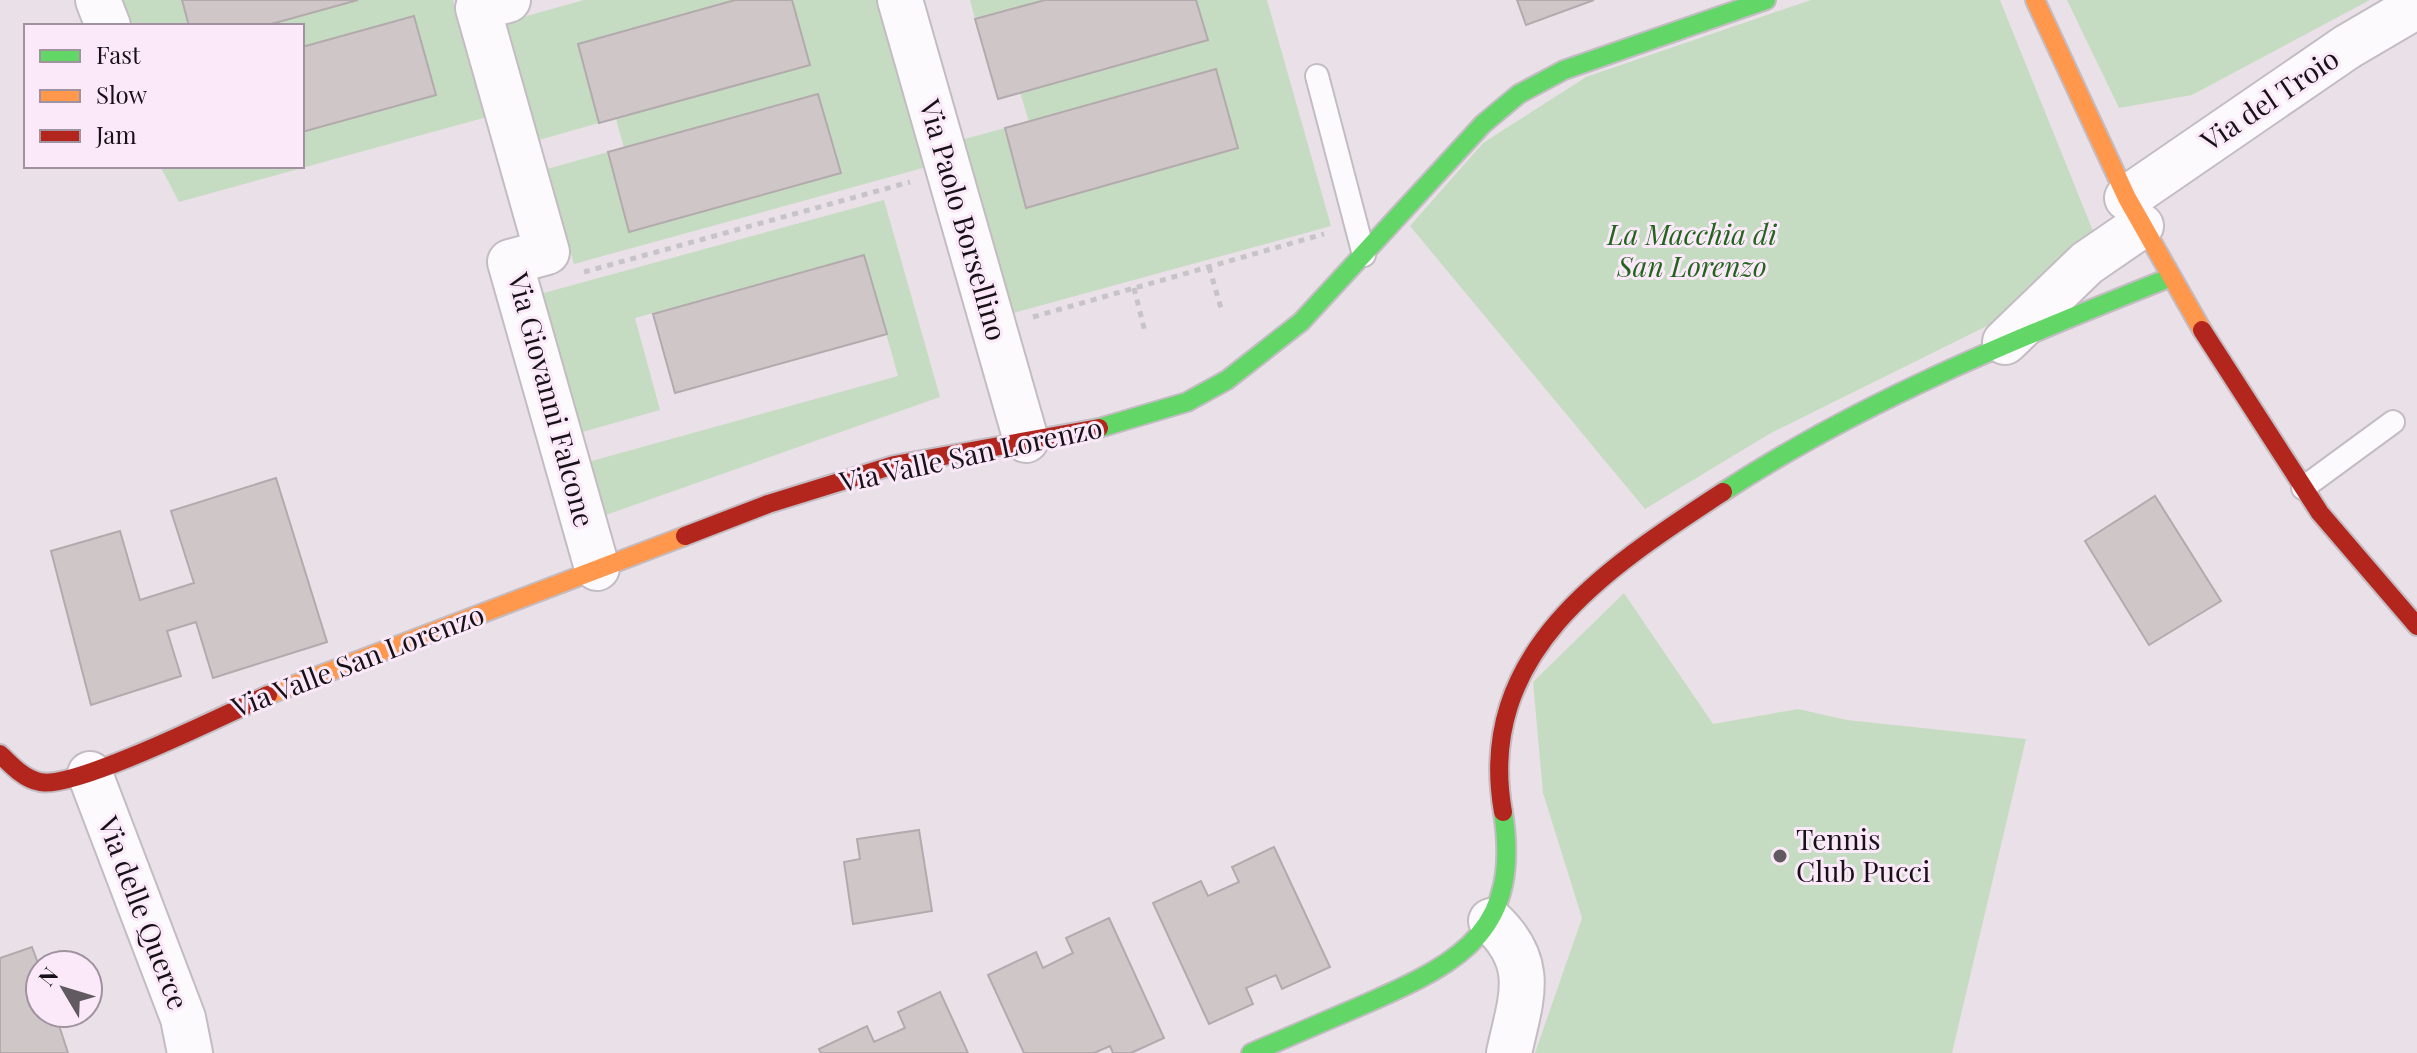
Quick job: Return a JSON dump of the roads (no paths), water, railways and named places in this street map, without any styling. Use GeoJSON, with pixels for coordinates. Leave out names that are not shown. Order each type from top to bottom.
{"type":"FeatureCollection","features":[{"type":"Feature","properties":{"kind":"street"},"geometry":{"type":"LineString","coordinates":[[98,0],[107,24]]}},
{"type":"Feature","properties":{"kind":"street","name":"Via Giovanni Falcone"},"geometry":{"type":"LineString","coordinates":[[508,0],[478,8],[547,252],[510,262],[597,568]]}},
{"type":"Feature","properties":{"kind":"street","name":"Via Paolo Borsellino"},"geometry":{"type":"LineString","coordinates":[[900,0],[1026,440]]}},
{"type":"Feature","properties":{"kind":"street","name":"Via Valle San Lorenzo"},"geometry":{"type":"LineString","coordinates":[[0,754],[20,773],[41,783],[90,774],[271,694],[768,504],[866,473],[1148,416],[1202,395],[1283,338],[1483,124],[1519,94],[1574,66],[1766,0]]}},
{"type":"Feature","properties":{"kind":"street"},"geometry":{"type":"LineString","coordinates":[[2035,0],[2134,212],[2169,278],[2303,488],[2354,556],[2417,626]]}},
{"type":"Feature","properties":{"kind":"street","name":"Via del Troio"},"geometry":{"type":"LineString","coordinates":[[2005,342],[2087,263],[2134,212],[2337,53],[2417,6]]}},
{"type":"Feature","properties":{"kind":"street"},"geometry":{"type":"LineString","coordinates":[[1251,1053],[1436,972],[1465,951],[1491,921],[1502,887],[1507,846],[1498,783],[1500,732],[1517,676],[1550,628],[1651,542],[1731,484],[1813,435],[2005,342],[2169,278]]}},
{"type":"Feature","properties":{"kind":"street","name":"Via delle Querce"},"geometry":{"type":"LineString","coordinates":[[90,774],[183,1018],[190,1053]]}},
{"type":"Feature","properties":{"kind":"street"},"geometry":{"type":"LineString","coordinates":[[1491,921],[1509,938],[1520,960],[1524,985],[1509,1053]]}},
{"type":"Feature","properties":{"kind":"lane"},"geometry":{"type":"LineString","coordinates":[[1317,76],[1356,263]]}},
{"type":"Feature","properties":{"kind":"lane"},"geometry":{"type":"LineString","coordinates":[[2303,488],[2393,422]]}},
{"type":"Feature","properties":{"kind":"place","name":"Tennis Club Pucci"},"geometry":{"type":"Point","coordinates":[1780,856]}},
{"type":"Feature","properties":{"kind":"park label","name":"La Macchia di San Lorenzo"},"geometry":{"type":"Point","coordinates":[1692,251]}}]}
